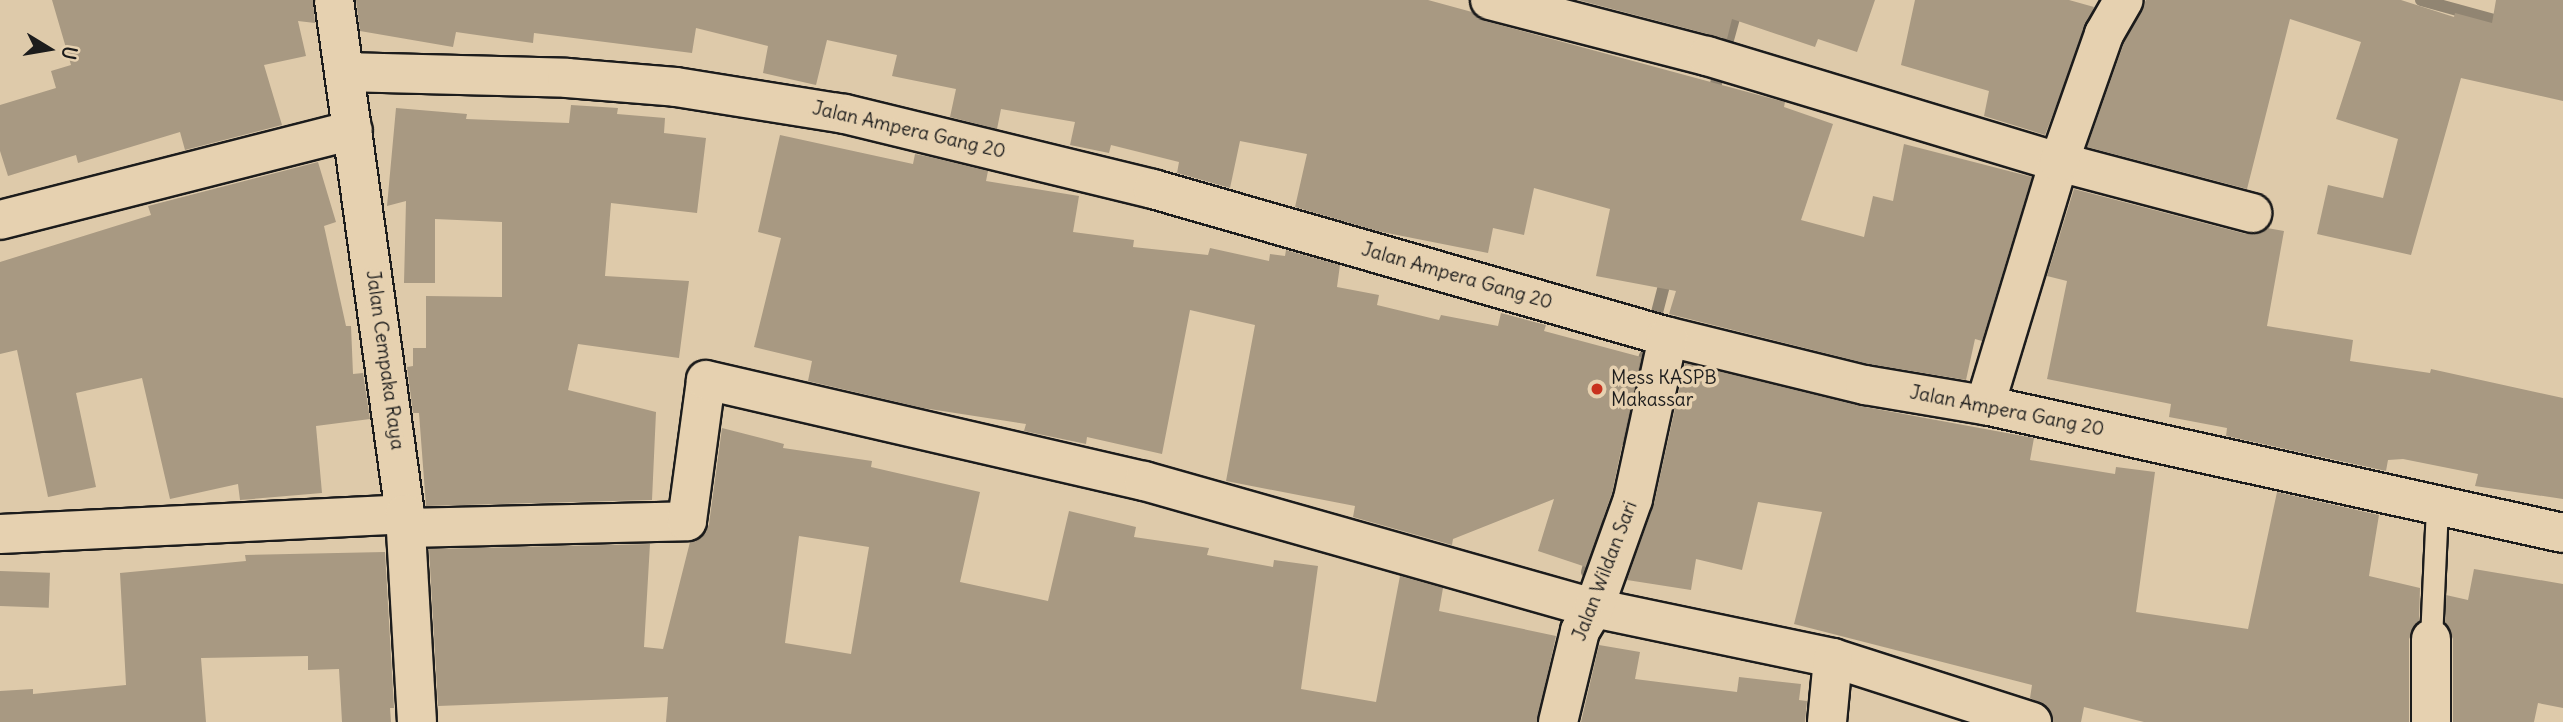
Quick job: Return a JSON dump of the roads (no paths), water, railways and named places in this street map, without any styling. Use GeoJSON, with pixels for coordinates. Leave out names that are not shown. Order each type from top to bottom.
{"type":"FeatureCollection","features":[{"type":"Feature","properties":{"kind":"street","name":"Jalan Cempaka Raya"},"geometry":{"type":"LineString","coordinates":[[334,0],[406,521],[417,722]]}},
{"type":"Feature","properties":{"kind":"street"},"geometry":{"type":"LineString","coordinates":[[1490,0],[1721,61],[2059,162],[2252,213]]}},
{"type":"Feature","properties":{"kind":"street"},"geometry":{"type":"LineString","coordinates":[[1985,405],[2059,162],[2104,34],[2124,0]]}},
{"type":"Feature","properties":{"kind":"street","name":"Jalan Ampera Gang 20"},"geometry":{"type":"LineString","coordinates":[[344,72],[567,78],[676,87],[820,109],[1153,190],[1658,334],[1865,385],[1985,405],[2563,533]]}},
{"type":"Feature","properties":{"kind":"street"},"geometry":{"type":"LineString","coordinates":[[0,220],[354,130]]}},
{"type":"Feature","properties":{"kind":"street","name":"Jalan Wildan Sari"},"geometry":{"type":"LineString","coordinates":[[1558,722],[1580,631],[1594,608],[1633,499],[1658,334]]}},
{"type":"Feature","properties":{"kind":"street"},"geometry":{"type":"LineString","coordinates":[[0,534],[406,521],[687,521],[706,380],[1144,481],[1594,608],[1833,658],[2032,722]]}},
{"type":"Feature","properties":{"kind":"street"},"geometry":{"type":"LineString","coordinates":[[2431,639],[2431,722]]}},
{"type":"Feature","properties":{"kind":"street"},"geometry":{"type":"LineString","coordinates":[[1827,722],[1833,658]]}},
{"type":"Feature","properties":{"kind":"lane"},"geometry":{"type":"LineString","coordinates":[[2431,639],[2437,506]]}},
{"type":"Feature","properties":{"kind":"waterway"},"geometry":{"type":"LineString","coordinates":[[1712,98],[1739,0]]}},
{"type":"Feature","properties":{"kind":"waterway"},"geometry":{"type":"LineString","coordinates":[[2421,0],[2508,24]]}},
{"type":"Feature","properties":{"kind":"waterway"},"geometry":{"type":"LineString","coordinates":[[1653,328],[1667,274]]}},
{"type":"Feature","properties":{"kind":"waterway"},"geometry":{"type":"LineString","coordinates":[[1623,439],[1645,356]]}},
{"type":"Feature","properties":{"kind":"waterway"},"geometry":{"type":"LineString","coordinates":[[1587,572],[1600,525]]}},
{"type":"Feature","properties":{"kind":"place","name":"Mess KASPB Makassar"},"geometry":{"type":"Point","coordinates":[1597,389]}}]}
